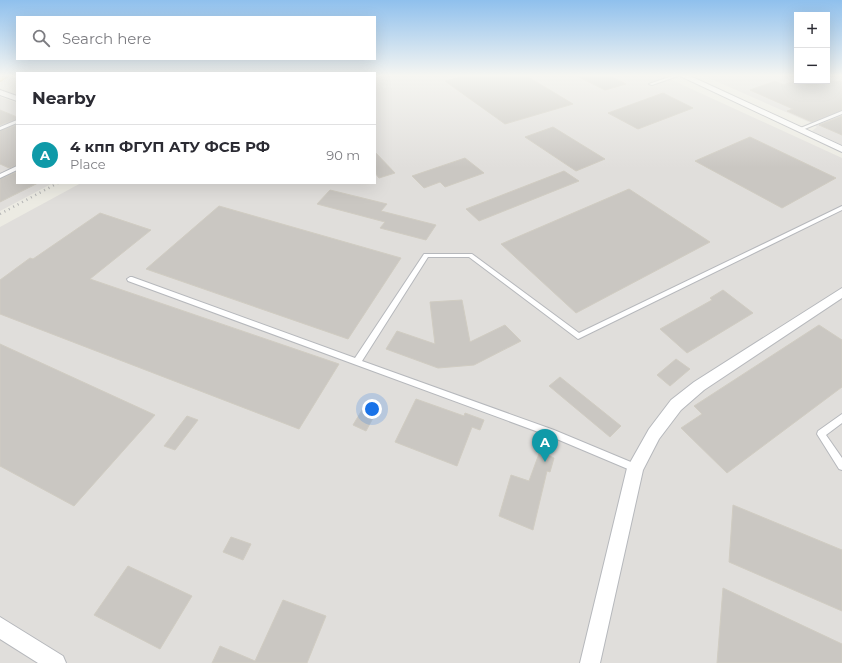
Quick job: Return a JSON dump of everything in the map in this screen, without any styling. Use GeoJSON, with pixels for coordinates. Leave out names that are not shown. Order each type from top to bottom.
{"type":"FeatureCollection","features":[{"type":"Feature","properties":{"kind":"street"},"geometry":{"type":"LineString","coordinates":[[750,106],[842,149]]}},
{"type":"Feature","properties":{"kind":"street"},"geometry":{"type":"LineString","coordinates":[[590,663],[634,468],[654,434],[676,405],[699,386],[842,292]]}},
{"type":"Feature","properties":{"kind":"street"},"geometry":{"type":"LineString","coordinates":[[0,627],[56,663]]}},
{"type":"Feature","properties":{"kind":"lane"},"geometry":{"type":"LineString","coordinates":[[800,129],[842,112]]}},
{"type":"Feature","properties":{"kind":"lane"},"geometry":{"type":"LineString","coordinates":[[0,129],[16,121]]}},
{"type":"Feature","properties":{"kind":"lane"},"geometry":{"type":"LineString","coordinates":[[0,176],[16,168]]}},
{"type":"Feature","properties":{"kind":"lane"},"geometry":{"type":"LineString","coordinates":[[357,362],[426,255],[470,255],[578,336],[842,208]]}},
{"type":"Feature","properties":{"kind":"lane"},"geometry":{"type":"LineString","coordinates":[[130,278],[554,434],[634,468]]}},
{"type":"Feature","properties":{"kind":"lane"},"geometry":{"type":"LineString","coordinates":[[842,418],[821,434],[842,466]]}},
{"type":"Feature","properties":{"kind":"shaded area"},"geometry":{"type":"Polygon","coordinates":[[[0,106],[16,106],[16,184],[51,184],[0,211],[0,106]]]}},
{"type":"Feature","properties":{"kind":"shaded area"},"geometry":{"type":"Polygon","coordinates":[[[376,106],[728,106],[842,158],[842,663],[0,663],[0,227],[79,184],[376,184],[376,106]]]}},
{"type":"Feature","properties":{"kind":"shaded area"},"geometry":{"type":"Polygon","coordinates":[[[772,106],[842,106],[842,145],[812,131],[817,127],[772,106]]]}},
{"type":"Feature","properties":{"kind":"building"},"geometry":{"type":"Polygon","coordinates":[[[480,106],[566,106],[505,124],[480,106]]]}},
{"type":"Feature","properties":{"kind":"building"},"geometry":{"type":"Polygon","coordinates":[[[627,106],[689,106],[693,108],[638,129],[608,113],[627,106]]]}},
{"type":"Feature","properties":{"kind":"building"},"geometry":{"type":"Polygon","coordinates":[[[786,106],[842,106],[842,110],[812,122],[787,111],[793,109],[786,106]]]}},
{"type":"Feature","properties":{"kind":"building"},"geometry":{"type":"Polygon","coordinates":[[[0,110],[16,117],[16,119],[0,125],[0,110]]]}},
{"type":"Feature","properties":{"kind":"building"},"geometry":{"type":"Polygon","coordinates":[[[842,116],[842,135],[819,125],[842,116]]]}},
{"type":"Feature","properties":{"kind":"building"},"geometry":{"type":"Polygon","coordinates":[[[16,125],[16,165],[9,168],[0,164],[0,131],[16,125]]]}},
{"type":"Feature","properties":{"kind":"building"},"geometry":{"type":"Polygon","coordinates":[[[553,127],[605,159],[576,171],[525,137],[553,127]]]}},
{"type":"Feature","properties":{"kind":"building"},"geometry":{"type":"Polygon","coordinates":[[[750,137],[836,178],[782,208],[695,161],[750,137]]]}},
{"type":"Feature","properties":{"kind":"building"},"geometry":{"type":"Polygon","coordinates":[[[376,153],[395,173],[379,178],[376,174],[376,153]]]}},
{"type":"Feature","properties":{"kind":"building"},"geometry":{"type":"Polygon","coordinates":[[[465,158],[484,173],[445,187],[440,182],[424,188],[412,176],[465,158]]]}},
{"type":"Feature","properties":{"kind":"building"},"geometry":{"type":"Polygon","coordinates":[[[564,171],[579,181],[479,221],[466,209],[564,171]]]}},
{"type":"Feature","properties":{"kind":"building"},"geometry":{"type":"Polygon","coordinates":[[[16,172],[16,184],[36,184],[0,202],[0,179],[16,172]]]}},
{"type":"Feature","properties":{"kind":"building"},"geometry":{"type":"Polygon","coordinates":[[[629,189],[710,242],[576,313],[501,244],[629,189]]]}},
{"type":"Feature","properties":{"kind":"building"},"geometry":{"type":"Polygon","coordinates":[[[330,190],[387,204],[381,211],[436,225],[426,240],[380,228],[385,222],[317,204],[330,190]]]}},
{"type":"Feature","properties":{"kind":"building"},"geometry":{"type":"Polygon","coordinates":[[[219,206],[401,258],[348,339],[146,269],[219,206]]]}},
{"type":"Feature","properties":{"kind":"building"},"geometry":{"type":"Polygon","coordinates":[[[100,213],[151,230],[90,279],[339,364],[299,429],[0,314],[0,280],[30,258],[33,259],[100,213]]]}},
{"type":"Feature","properties":{"kind":"building"},"geometry":{"type":"Polygon","coordinates":[[[723,290],[753,313],[687,353],[660,329],[712,300],[710,298],[723,290]]]}},
{"type":"Feature","properties":{"kind":"building"},"geometry":{"type":"Polygon","coordinates":[[[462,300],[470,342],[505,325],[521,341],[474,365],[438,368],[386,349],[397,331],[435,344],[430,302],[462,300]]]}},
{"type":"Feature","properties":{"kind":"building"},"geometry":{"type":"Polygon","coordinates":[[[819,325],[842,340],[842,387],[727,473],[681,428],[702,414],[694,406],[819,325]]]}},
{"type":"Feature","properties":{"kind":"building"},"geometry":{"type":"Polygon","coordinates":[[[0,344],[155,415],[74,506],[0,466],[0,344]]]}},
{"type":"Feature","properties":{"kind":"building"},"geometry":{"type":"Polygon","coordinates":[[[676,359],[690,369],[670,386],[657,375],[676,359]]]}},
{"type":"Feature","properties":{"kind":"building"},"geometry":{"type":"Polygon","coordinates":[[[560,377],[621,426],[610,437],[549,386],[560,377]]]}},
{"type":"Feature","properties":{"kind":"building"},"geometry":{"type":"Polygon","coordinates":[[[416,399],[464,416],[465,413],[484,420],[480,430],[472,427],[457,466],[395,442],[416,399]]]}},
{"type":"Feature","properties":{"kind":"building"},"geometry":{"type":"Polygon","coordinates":[[[368,400],[380,405],[366,431],[353,425],[368,400]]]}},
{"type":"Feature","properties":{"kind":"building"},"geometry":{"type":"Polygon","coordinates":[[[187,416],[198,420],[175,450],[164,446],[187,416]]]}},
{"type":"Feature","properties":{"kind":"building"},"geometry":{"type":"Polygon","coordinates":[[[540,451],[554,458],[550,472],[547,471],[533,530],[499,516],[511,475],[529,481],[540,451]]]}},
{"type":"Feature","properties":{"kind":"building"},"geometry":{"type":"Polygon","coordinates":[[[733,505],[842,550],[842,611],[729,562],[733,505]]]}},
{"type":"Feature","properties":{"kind":"building"},"geometry":{"type":"Polygon","coordinates":[[[231,537],[251,544],[243,560],[223,552],[231,537]]]}},
{"type":"Feature","properties":{"kind":"building"},"geometry":{"type":"Polygon","coordinates":[[[128,566],[192,596],[160,649],[94,615],[128,566]]]}},
{"type":"Feature","properties":{"kind":"building"},"geometry":{"type":"Polygon","coordinates":[[[723,588],[842,644],[842,663],[717,663],[723,588]]]}},
{"type":"Feature","properties":{"kind":"building"},"geometry":{"type":"Polygon","coordinates":[[[283,600],[326,616],[307,663],[212,663],[220,646],[255,661],[283,600]]]}},
{"type":"Feature","properties":{"kind":"railway"},"geometry":{"type":"LineString","coordinates":[[0,214],[56,184]]}},
{"type":"Feature","properties":{"kind":"place","name":"4 кпп ФГУП АТУ ФСБ РФ"},"geometry":{"type":"Point","coordinates":[545,462]}}]}
